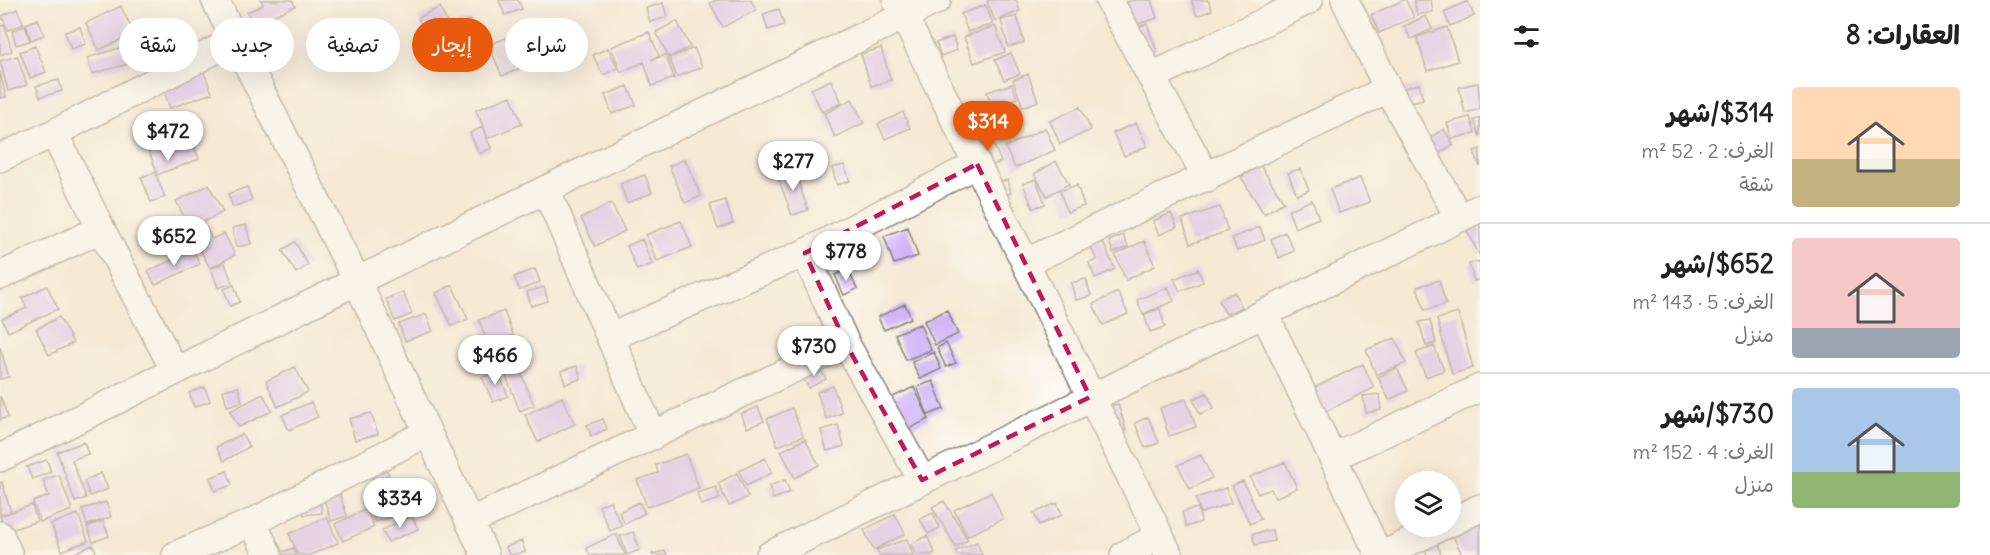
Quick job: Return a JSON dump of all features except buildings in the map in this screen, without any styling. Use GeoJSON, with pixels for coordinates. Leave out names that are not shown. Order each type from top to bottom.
{"type":"FeatureCollection","features":[{"type":"Feature","properties":{"kind":"street"},"geometry":{"type":"LineString","coordinates":[[215,0],[224,18]]}},
{"type":"Feature","properties":{"kind":"street"},"geometry":{"type":"LineString","coordinates":[[0,458],[546,190],[900,8],[938,0]]}},
{"type":"Feature","properties":{"kind":"street"},"geometry":{"type":"LineString","coordinates":[[1109,0],[1207,178]]}},
{"type":"Feature","properties":{"kind":"street"},"geometry":{"type":"LineString","coordinates":[[1151,77],[1309,0]]}},
{"type":"Feature","properties":{"kind":"street"},"geometry":{"type":"LineString","coordinates":[[770,555],[1470,213],[1388,89],[1345,0]]}},
{"type":"Feature","properties":{"kind":"street"},"geometry":{"type":"LineString","coordinates":[[900,8],[1165,546],[1124,555]]}},
{"type":"Feature","properties":{"kind":"street"},"geometry":{"type":"LineString","coordinates":[[0,158],[54,133],[210,53]]}},
{"type":"Feature","properties":{"kind":"street"},"geometry":{"type":"LineString","coordinates":[[251,72],[357,281],[484,555]]}},
{"type":"Feature","properties":{"kind":"street"},"geometry":{"type":"LineString","coordinates":[[1025,263],[1207,178],[1388,89]]}},
{"type":"Feature","properties":{"kind":"street"},"geometry":{"type":"LineString","coordinates":[[54,133],[175,371]]}},
{"type":"Feature","properties":{"kind":"street"},"geometry":{"type":"LineString","coordinates":[[610,337],[805,253],[977,164]]}},
{"type":"Feature","properties":{"kind":"street"},"geometry":{"type":"LineString","coordinates":[[546,190],[653,436]]}},
{"type":"Feature","properties":{"kind":"street"},"geometry":{"type":"LineString","coordinates":[[0,276],[101,229]]}},
{"type":"Feature","properties":{"kind":"street"},"geometry":{"type":"LineString","coordinates":[[805,253],[846,344],[922,480]]}},
{"type":"Feature","properties":{"kind":"street"},"geometry":{"type":"LineString","coordinates":[[1264,313],[1381,555],[1419,537]]}},
{"type":"Feature","properties":{"kind":"street"},"geometry":{"type":"LineString","coordinates":[[469,522],[846,344]]}},
{"type":"Feature","properties":{"kind":"street"},"geometry":{"type":"LineString","coordinates":[[1333,457],[1480,388]]}},
{"type":"Feature","properties":{"kind":"street"},"geometry":{"type":"LineString","coordinates":[[176,555],[254,522],[427,433]]}},
{"type":"Feature","properties":{"kind":"street"},"geometry":{"type":"LineString","coordinates":[[1461,518],[1480,508]]}},
{"type":"Feature","properties":{"kind":"street"},"geometry":{"type":"LineString","coordinates":[[254,522],[268,555]]}},
{"type":"Feature","properties":{"kind":"street"},"geometry":{"type":"LineString","coordinates":[[0,535],[9,555]]}},
{"type":"Feature","properties":{"kind":"highlighted area"},"geometry":{"type":"Polygon","coordinates":[[[977,164],[1090,397],[922,480],[846,344],[805,253],[977,164]]]}}]}
